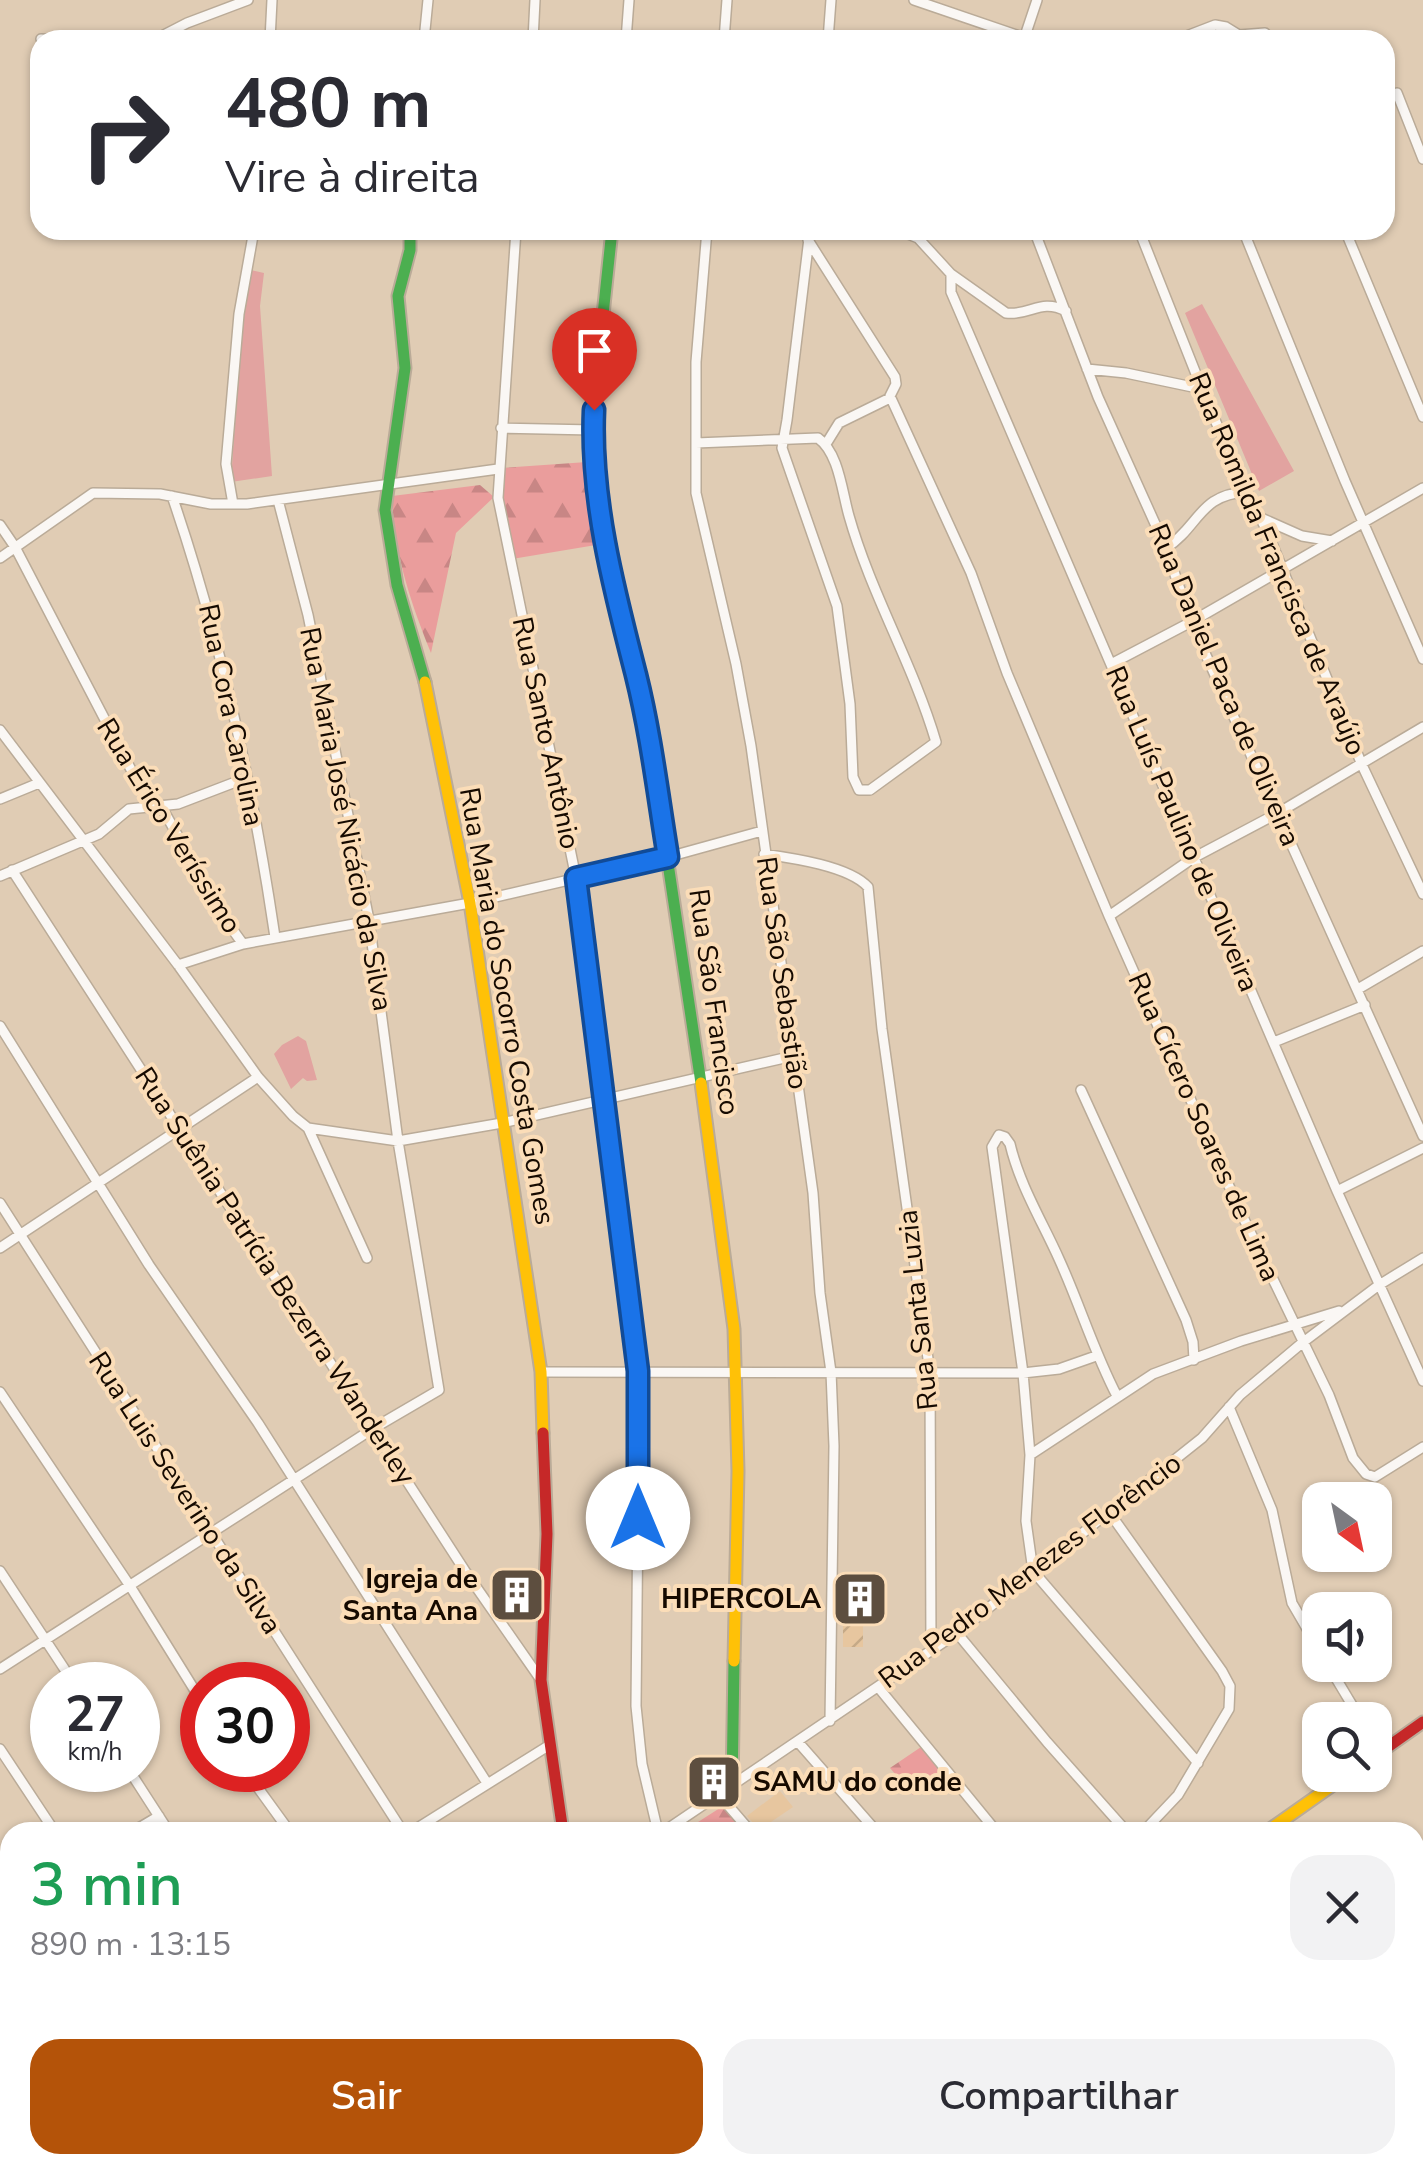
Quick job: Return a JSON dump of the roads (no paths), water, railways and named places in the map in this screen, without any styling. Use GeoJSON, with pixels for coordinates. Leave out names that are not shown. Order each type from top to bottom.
{"type":"FeatureCollection","features":[{"type":"Feature","properties":{"kind":"street"},"geometry":{"type":"LineString","coordinates":[[173,30],[248,0]]}},
{"type":"Feature","properties":{"kind":"street"},"geometry":{"type":"LineString","coordinates":[[270,30],[272,0]]}},
{"type":"Feature","properties":{"kind":"street"},"geometry":{"type":"LineString","coordinates":[[425,30],[428,0]]}},
{"type":"Feature","properties":{"kind":"street"},"geometry":{"type":"LineString","coordinates":[[533,30],[534,0]]}},
{"type":"Feature","properties":{"kind":"street"},"geometry":{"type":"LineString","coordinates":[[627,30],[629,0]]}},
{"type":"Feature","properties":{"kind":"street"},"geometry":{"type":"LineString","coordinates":[[725,30],[727,0]]}},
{"type":"Feature","properties":{"kind":"street"},"geometry":{"type":"LineString","coordinates":[[829,30],[832,0]]}},
{"type":"Feature","properties":{"kind":"street"},"geometry":{"type":"LineString","coordinates":[[914,0],[1000,30]]}},
{"type":"Feature","properties":{"kind":"street"},"geometry":{"type":"LineString","coordinates":[[1030,30],[1037,0]]}},
{"type":"Feature","properties":{"kind":"street"},"geometry":{"type":"LineString","coordinates":[[1199,30],[1219,25],[1229,30]]}},
{"type":"Feature","properties":{"kind":"street"},"geometry":{"type":"LineString","coordinates":[[1397,94],[1423,160]]}},
{"type":"Feature","properties":{"kind":"street"},"geometry":{"type":"LineString","coordinates":[[233,504],[226,464],[240,314],[252,240]]}},
{"type":"Feature","properties":{"kind":"street","name":"Rua Maria do Socorro Costa Gomes"},"geometry":{"type":"LineString","coordinates":[[410,240],[398,296],[405,368],[386,486],[386,510],[397,585],[419,652],[470,904],[541,1372],[548,1534],[541,1680],[561,1822]]}},
{"type":"Feature","properties":{"kind":"street","name":"Rua Santo Antônio"},"geometry":{"type":"LineString","coordinates":[[515,240],[498,498],[576,878],[638,1371],[636,1706],[642,1764],[657,1822]]}},
{"type":"Feature","properties":{"kind":"street","name":"Rua São Francisco"},"geometry":{"type":"LineString","coordinates":[[611,240],[592,451],[601,517],[649,736],[726,1263],[737,1371],[732,1788]]}},
{"type":"Feature","properties":{"kind":"street","name":"Rua São Sebastião"},"geometry":{"type":"LineString","coordinates":[[706,240],[696,362],[698,504],[736,664],[762,831],[804,1120],[820,1294],[832,1372],[830,1721]]}},
{"type":"Feature","properties":{"kind":"street"},"geometry":{"type":"LineString","coordinates":[[696,443],[783,440],[818,438],[833,458],[856,540],[936,742],[864,792],[858,789],[853,777],[850,704],[837,606],[786,464],[783,440],[808,240]]}},
{"type":"Feature","properties":{"kind":"street","name":"Rua Cícero Soares de Lima"},"geometry":{"type":"LineString","coordinates":[[812,240],[892,371],[896,384],[890,398],[971,573],[981,608],[1109,916],[1354,1458],[1366,1474],[1380,1476],[1423,1446]]}},
{"type":"Feature","properties":{"kind":"street"},"geometry":{"type":"LineString","coordinates":[[920,240],[951,274],[1006,312],[1022,312],[1047,304],[1066,311]]}},
{"type":"Feature","properties":{"kind":"street","name":"Rua Daniel Paca de Oliveira"},"geometry":{"type":"LineString","coordinates":[[1038,240],[1087,369],[1166,548],[1191,622],[1423,1136]]}},
{"type":"Feature","properties":{"kind":"street","name":"Rua Romilda Francisca de Araújo"},"geometry":{"type":"LineString","coordinates":[[1143,240],[1362,765],[1423,894]]}},
{"type":"Feature","properties":{"kind":"street"},"geometry":{"type":"LineString","coordinates":[[1247,240],[1423,659]]}},
{"type":"Feature","properties":{"kind":"street"},"geometry":{"type":"LineString","coordinates":[[1350,240],[1423,417]]}},
{"type":"Feature","properties":{"kind":"street","name":"Rua Luís Paulino de Oliveira"},"geometry":{"type":"LineString","coordinates":[[951,274],[951,292],[1192,858],[1423,1380]]}},
{"type":"Feature","properties":{"kind":"street"},"geometry":{"type":"LineString","coordinates":[[1087,369],[1202,388]]}},
{"type":"Feature","properties":{"kind":"street"},"geometry":{"type":"LineString","coordinates":[[826,444],[839,423],[890,398]]}},
{"type":"Feature","properties":{"kind":"street"},"geometry":{"type":"LineString","coordinates":[[501,428],[593,430]]}},
{"type":"Feature","properties":{"kind":"street"},"geometry":{"type":"LineString","coordinates":[[0,558],[93,493],[172,496],[233,504],[498,469]]}},
{"type":"Feature","properties":{"kind":"street"},"geometry":{"type":"LineString","coordinates":[[1111,664],[1423,488]]}},
{"type":"Feature","properties":{"kind":"street"},"geometry":{"type":"LineString","coordinates":[[1166,548],[1180,538],[1208,504],[1228,494],[1247,492]]}},
{"type":"Feature","properties":{"kind":"street","name":"Rua Cora Carolina"},"geometry":{"type":"LineString","coordinates":[[172,496],[200,573],[246,778],[275,938]]}},
{"type":"Feature","properties":{"kind":"street","name":"Rua Maria José Nicácio da Silva"},"geometry":{"type":"LineString","coordinates":[[278,500],[308,615],[369,920],[398,1141],[439,1390],[374,1428]]}},
{"type":"Feature","properties":{"kind":"street"},"geometry":{"type":"LineString","coordinates":[[1259,516],[1302,536],[1332,541]]}},
{"type":"Feature","properties":{"kind":"street","name":"Rua Érico Veríssimo"},"geometry":{"type":"LineString","coordinates":[[0,525],[129,768],[144,792],[160,807],[243,944]]}},
{"type":"Feature","properties":{"kind":"street"},"geometry":{"type":"LineString","coordinates":[[1109,916],[1192,858],[1278,813],[1423,727]]}},
{"type":"Feature","properties":{"kind":"street"},"geometry":{"type":"LineString","coordinates":[[0,730],[178,965],[258,1078],[308,1128],[367,1258]]}},
{"type":"Feature","properties":{"kind":"street"},"geometry":{"type":"LineString","coordinates":[[0,876],[108,829],[129,809],[178,804],[246,778]]}},
{"type":"Feature","properties":{"kind":"street"},"geometry":{"type":"LineString","coordinates":[[0,800],[39,783]]}},
{"type":"Feature","properties":{"kind":"street"},"geometry":{"type":"LineString","coordinates":[[178,965],[243,944],[470,904],[762,831]]}},
{"type":"Feature","properties":{"kind":"street","name":"Rua Santa Luzia"},"geometry":{"type":"LineString","coordinates":[[764,854],[852,876],[868,888],[882,1030],[930,1374],[930,1652]]}},
{"type":"Feature","properties":{"kind":"street","name":"Rua Suênia Patrícia Bezerra Wanderley"},"geometry":{"type":"LineString","coordinates":[[12,870],[487,1604],[541,1680]]}},
{"type":"Feature","properties":{"kind":"street"},"geometry":{"type":"LineString","coordinates":[[1358,989],[1423,952]]}},
{"type":"Feature","properties":{"kind":"street"},"geometry":{"type":"LineString","coordinates":[[1274,1042],[1365,1005]]}},
{"type":"Feature","properties":{"kind":"street"},"geometry":{"type":"LineString","coordinates":[[0,1026],[149,1264],[294,1479],[487,1783]]}},
{"type":"Feature","properties":{"kind":"street"},"geometry":{"type":"LineString","coordinates":[[308,1128],[398,1141],[502,1123],[794,1056]]}},
{"type":"Feature","properties":{"kind":"street"},"geometry":{"type":"LineString","coordinates":[[0,1248],[258,1078]]}},
{"type":"Feature","properties":{"kind":"street"},"geometry":{"type":"LineString","coordinates":[[1082,1090],[1191,1331],[1194,1360]]}},
{"type":"Feature","properties":{"kind":"street"},"geometry":{"type":"LineString","coordinates":[[1117,1396],[1096,1356],[1062,1266],[1005,1137],[996,1136],[992,1147],[1030,1455],[1026,1521],[1033,1571],[1198,1763]]}},
{"type":"Feature","properties":{"kind":"street"},"geometry":{"type":"LineString","coordinates":[[1337,1191],[1423,1148]]}},
{"type":"Feature","properties":{"kind":"street","name":"Rua Luis Severino da Silva"},"geometry":{"type":"LineString","coordinates":[[0,1204],[397,1822]]}},
{"type":"Feature","properties":{"kind":"street","name":"Rua Pedro Menezes Florêncio"},"geometry":{"type":"LineString","coordinates":[[677,1822],[957,1633],[1210,1431],[1229,1407],[1302,1343],[1379,1285],[1423,1258]]}},
{"type":"Feature","properties":{"kind":"street"},"geometry":{"type":"LineString","coordinates":[[1030,1455],[1154,1374],[1346,1309]]}},
{"type":"Feature","properties":{"kind":"street"},"geometry":{"type":"LineString","coordinates":[[541,1372],[1023,1374],[1059,1370],[1096,1356]]}},
{"type":"Feature","properties":{"kind":"street"},"geometry":{"type":"LineString","coordinates":[[0,1392],[180,1667]]}},
{"type":"Feature","properties":{"kind":"street"},"geometry":{"type":"LineString","coordinates":[[1229,1407],[1272,1510],[1292,1603],[1302,1620]]}},
{"type":"Feature","properties":{"kind":"street"},"geometry":{"type":"LineString","coordinates":[[0,1669],[374,1428]]}},
{"type":"Feature","properties":{"kind":"street"},"geometry":{"type":"LineString","coordinates":[[1109,1512],[1230,1686],[1231,1704],[1198,1763],[1178,1795],[1152,1822]]}},
{"type":"Feature","properties":{"kind":"street"},"geometry":{"type":"LineString","coordinates":[[0,1571],[60,1662]]}},
{"type":"Feature","properties":{"kind":"street"},"geometry":{"type":"LineString","coordinates":[[957,1633],[1118,1822]]}},
{"type":"Feature","properties":{"kind":"street"},"geometry":{"type":"LineString","coordinates":[[878,1687],[989,1822]]}},
{"type":"Feature","properties":{"kind":"street"},"geometry":{"type":"LineString","coordinates":[[1392,1741],[1423,1722]]}},
{"type":"Feature","properties":{"kind":"street"},"geometry":{"type":"LineString","coordinates":[[798,1742],[868,1822]]}},
{"type":"Feature","properties":{"kind":"street"},"geometry":{"type":"LineString","coordinates":[[427,1822],[548,1746]]}},
{"type":"Feature","properties":{"kind":"street"},"geometry":{"type":"LineString","coordinates":[[0,1748],[48,1822]]}},
{"type":"Feature","properties":{"kind":"street"},"geometry":{"type":"LineString","coordinates":[[143,1792],[162,1822]]}},
{"type":"Feature","properties":{"kind":"street"},"geometry":{"type":"LineString","coordinates":[[262,1792],[283,1822]]}},
{"type":"Feature","properties":{"kind":"street"},"geometry":{"type":"LineString","coordinates":[[1280,1822],[1324,1792]]}},
{"type":"Feature","properties":{"kind":"street"},"geometry":{"type":"LineString","coordinates":[[720,1796],[742,1822]]}},
{"type":"Feature","properties":{"kind":"street"},"geometry":{"type":"LineString","coordinates":[[148,1822],[158,1816]]}},
{"type":"Feature","properties":{"kind":"place","name":"Igreja de Santa Ana"},"geometry":{"type":"Point","coordinates":[517,1595]}},
{"type":"Feature","properties":{"kind":"place","name":"HIPERCOLA"},"geometry":{"type":"Point","coordinates":[860,1599]}},
{"type":"Feature","properties":{"kind":"place","name":"SAMU do conde"},"geometry":{"type":"Point","coordinates":[714,1782]}}]}
